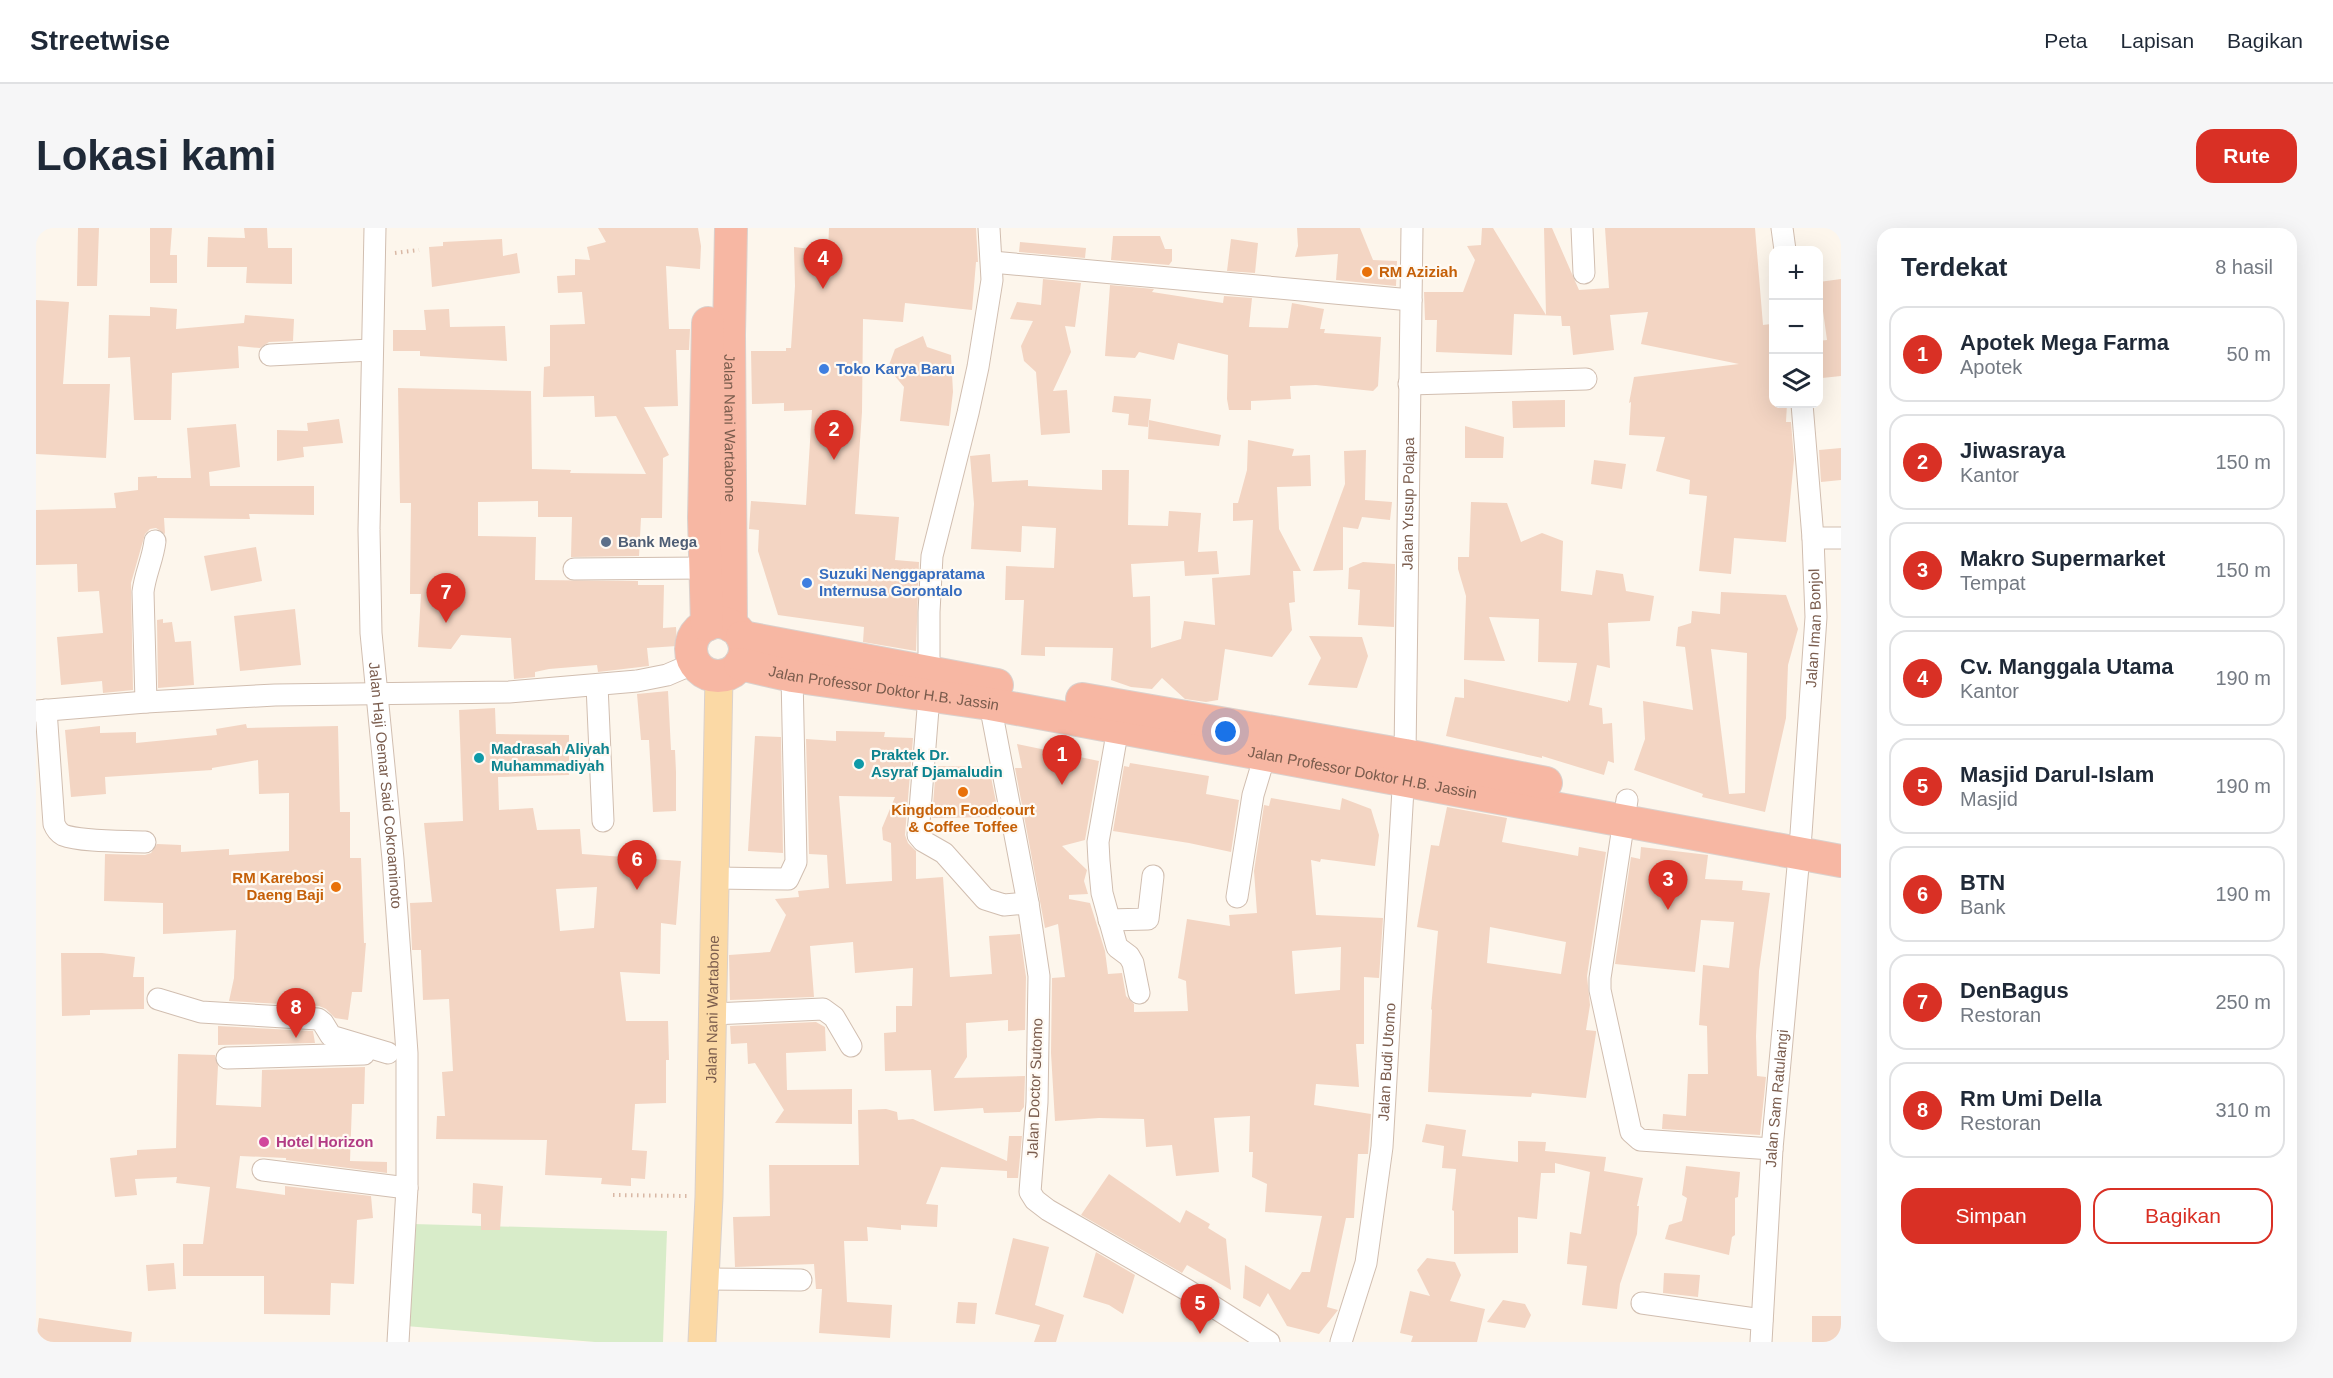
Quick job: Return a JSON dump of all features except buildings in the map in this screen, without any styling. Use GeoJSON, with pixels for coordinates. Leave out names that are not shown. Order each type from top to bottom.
{"type":"FeatureCollection","features":[{"type":"Feature","properties":{"kind":"highway","name":"Jalan Nani Wartabone"},"geometry":{"type":"LineString","coordinates":[[710,228],[705,568],[722,649]]}},
{"type":"Feature","properties":{"kind":"highway","name":"Jalan Nani Wartabone"},"geometry":{"type":"LineString","coordinates":[[722,649],[730,228]]}},
{"type":"Feature","properties":{"kind":"highway","name":"Jalan Professor Doktor H.B. Jassin"},"geometry":{"type":"LineString","coordinates":[[722,649],[792,676],[929,684],[990,704],[1117,720],[1265,755],[1405,767]]}},
{"type":"Feature","properties":{"kind":"highway","name":"Jalan Professor Doktor H.B. Jassin"},"geometry":{"type":"LineString","coordinates":[[722,649],[929,684],[1117,720],[1405,767],[1799,844],[1841,861]]}},
{"type":"Feature","properties":{"kind":"highway","name":"Jalan Professor Doktor H.B. Jassin"},"geometry":{"type":"LineString","coordinates":[[1799,844],[1841,842]]}},
{"type":"Feature","properties":{"kind":"main road","name":"Jalan Nani Wartabone"},"geometry":{"type":"LineString","coordinates":[[702,1342],[709,1197],[722,649]]}},
{"type":"Feature","properties":{"kind":"street","name":"Jalan Haji Oemar Said Cokroaminoto"},"geometry":{"type":"LineString","coordinates":[[375,228],[369,530],[371,633],[393,860],[397,1053],[407,1188],[398,1342]]}},
{"type":"Feature","properties":{"kind":"street"},"geometry":{"type":"LineString","coordinates":[[989,228],[992,280],[971,402],[932,556],[929,684],[918,835],[923,841],[944,853],[986,899],[1004,905],[1028,903]]}},
{"type":"Feature","properties":{"kind":"street","name":"Jalan Yusup Polapa"},"geometry":{"type":"LineString","coordinates":[[1405,767],[1412,228]]}},
{"type":"Feature","properties":{"kind":"street"},"geometry":{"type":"LineString","coordinates":[[1582,228],[1584,273]]}},
{"type":"Feature","properties":{"kind":"street"},"geometry":{"type":"LineString","coordinates":[[1782,228],[1784,246]]}},
{"type":"Feature","properties":{"kind":"street"},"geometry":{"type":"LineString","coordinates":[[992,262],[1411,300]]}},
{"type":"Feature","properties":{"kind":"street"},"geometry":{"type":"LineString","coordinates":[[270,355],[371,350]]}},
{"type":"Feature","properties":{"kind":"street"},"geometry":{"type":"LineString","coordinates":[[1409,384],[1586,380]]}},
{"type":"Feature","properties":{"kind":"street","name":"Jalan Iman Bonjol"},"geometry":{"type":"LineString","coordinates":[[1799,844],[1816,617],[1813,538],[1802,408]]}},
{"type":"Feature","properties":{"kind":"street"},"geometry":{"type":"LineString","coordinates":[[1813,538],[1841,538]]}},
{"type":"Feature","properties":{"kind":"street"},"geometry":{"type":"LineString","coordinates":[[146,702],[143,592],[144,578],[152,558],[155,541]]}},
{"type":"Feature","properties":{"kind":"street"},"geometry":{"type":"LineString","coordinates":[[574,569],[705,568]]}},
{"type":"Feature","properties":{"kind":"street"},"geometry":{"type":"LineString","coordinates":[[145,842],[64,836],[58,831],[54,824],[41,711],[146,702],[275,695],[478,693],[597,685],[667,675],[722,649]]}},
{"type":"Feature","properties":{"kind":"street"},"geometry":{"type":"LineString","coordinates":[[716,878],[789,879],[796,862],[792,676]]}},
{"type":"Feature","properties":{"kind":"street"},"geometry":{"type":"LineString","coordinates":[[597,685],[603,820]]}},
{"type":"Feature","properties":{"kind":"street","name":"Jalan Doctor Sutomo"},"geometry":{"type":"LineString","coordinates":[[990,704],[1028,903],[1039,976],[1037,1101],[1030,1192],[1035,1200],[1048,1210],[1188,1290],[1269,1342]]}},
{"type":"Feature","properties":{"kind":"street"},"geometry":{"type":"LineString","coordinates":[[1117,720],[1098,842],[1102,893],[1117,947],[1134,963],[1139,993]]}},
{"type":"Feature","properties":{"kind":"street"},"geometry":{"type":"LineString","coordinates":[[1237,897],[1253,795],[1265,755]]}},
{"type":"Feature","properties":{"kind":"street","name":"Jalan Budi Utomo"},"geometry":{"type":"LineString","coordinates":[[1341,1342],[1366,1263],[1382,1147],[1405,767]]}},
{"type":"Feature","properties":{"kind":"street"},"geometry":{"type":"LineString","coordinates":[[1625,810],[1600,978],[1631,1132],[1640,1140],[1772,1149]]}},
{"type":"Feature","properties":{"kind":"street","name":"Jalan Sam Ratulangi"},"geometry":{"type":"LineString","coordinates":[[1761,1342],[1772,1149],[1799,844]]}},
{"type":"Feature","properties":{"kind":"street"},"geometry":{"type":"LineString","coordinates":[[1109,920],[1148,919],[1153,876]]}},
{"type":"Feature","properties":{"kind":"street"},"geometry":{"type":"LineString","coordinates":[[158,999],[201,1012],[318,1019],[331,1036],[397,1053]]}},
{"type":"Feature","properties":{"kind":"street"},"geometry":{"type":"LineString","coordinates":[[712,1014],[823,1009],[834,1017],[851,1046]]}},
{"type":"Feature","properties":{"kind":"street"},"geometry":{"type":"LineString","coordinates":[[227,1058],[397,1053]]}},
{"type":"Feature","properties":{"kind":"street"},"geometry":{"type":"LineString","coordinates":[[263,1170],[407,1188]]}},
{"type":"Feature","properties":{"kind":"street"},"geometry":{"type":"LineString","coordinates":[[706,1279],[801,1280]]}},
{"type":"Feature","properties":{"kind":"street"},"geometry":{"type":"LineString","coordinates":[[1642,1303],[1762,1320]]}},
{"type":"Feature","properties":{"kind":"path"},"geometry":{"type":"LineString","coordinates":[[613,1195],[709,1197]]}},
{"type":"Feature","properties":{"kind":"green space"},"geometry":{"type":"Polygon","coordinates":[[[413,1224],[667,1231],[663,1342],[595,1342],[406,1326],[413,1224]]]}},
{"type":"Feature","properties":{"kind":"place","name":"RM Aziziah"},"geometry":{"type":"Point","coordinates":[1367,272]}},
{"type":"Feature","properties":{"kind":"place","name":"Cv. Manggala Utama"},"geometry":{"type":"Point","coordinates":[823,289]}},
{"type":"Feature","properties":{"kind":"place","name":"Toko Karya Baru"},"geometry":{"type":"Point","coordinates":[824,369]}},
{"type":"Feature","properties":{"kind":"place","name":"Jiwasraya"},"geometry":{"type":"Point","coordinates":[834,460]}},
{"type":"Feature","properties":{"kind":"place","name":"Bank Mega"},"geometry":{"type":"Point","coordinates":[606,542]}},
{"type":"Feature","properties":{"kind":"place","name":"Suzuki Nenggapratama Internusa Gorontalo"},"geometry":{"type":"Point","coordinates":[807,583]}},
{"type":"Feature","properties":{"kind":"place","name":"DenBagus"},"geometry":{"type":"Point","coordinates":[446,623]}},
{"type":"Feature","properties":{"kind":"place","name":"Madrasah Aliyah Muhammadiyah"},"geometry":{"type":"Point","coordinates":[479,758]}},
{"type":"Feature","properties":{"kind":"place","name":"Praktek Dr. Asyraf Djamaludin"},"geometry":{"type":"Point","coordinates":[859,764]}},
{"type":"Feature","properties":{"kind":"place","name":"Apotek Mega Farma"},"geometry":{"type":"Point","coordinates":[1062,785]}},
{"type":"Feature","properties":{"kind":"place","name":"Kingdom Foodcourt & Coffee Toffee"},"geometry":{"type":"Point","coordinates":[963,792]}},
{"type":"Feature","properties":{"kind":"place","name":"RM Karebosi Daeng Baji"},"geometry":{"type":"Point","coordinates":[336,887]}},
{"type":"Feature","properties":{"kind":"place","name":"BTN"},"geometry":{"type":"Point","coordinates":[637,890]}},
{"type":"Feature","properties":{"kind":"place","name":"Makro Supermarket"},"geometry":{"type":"Point","coordinates":[1668,910]}},
{"type":"Feature","properties":{"kind":"place","name":"Rm Umi Della"},"geometry":{"type":"Point","coordinates":[296,1038]}},
{"type":"Feature","properties":{"kind":"place","name":"Hotel Horizon"},"geometry":{"type":"Point","coordinates":[264,1142]}},
{"type":"Feature","properties":{"kind":"place","name":"Masjid Darul-Islam"},"geometry":{"type":"Point","coordinates":[1200,1334]}}]}
